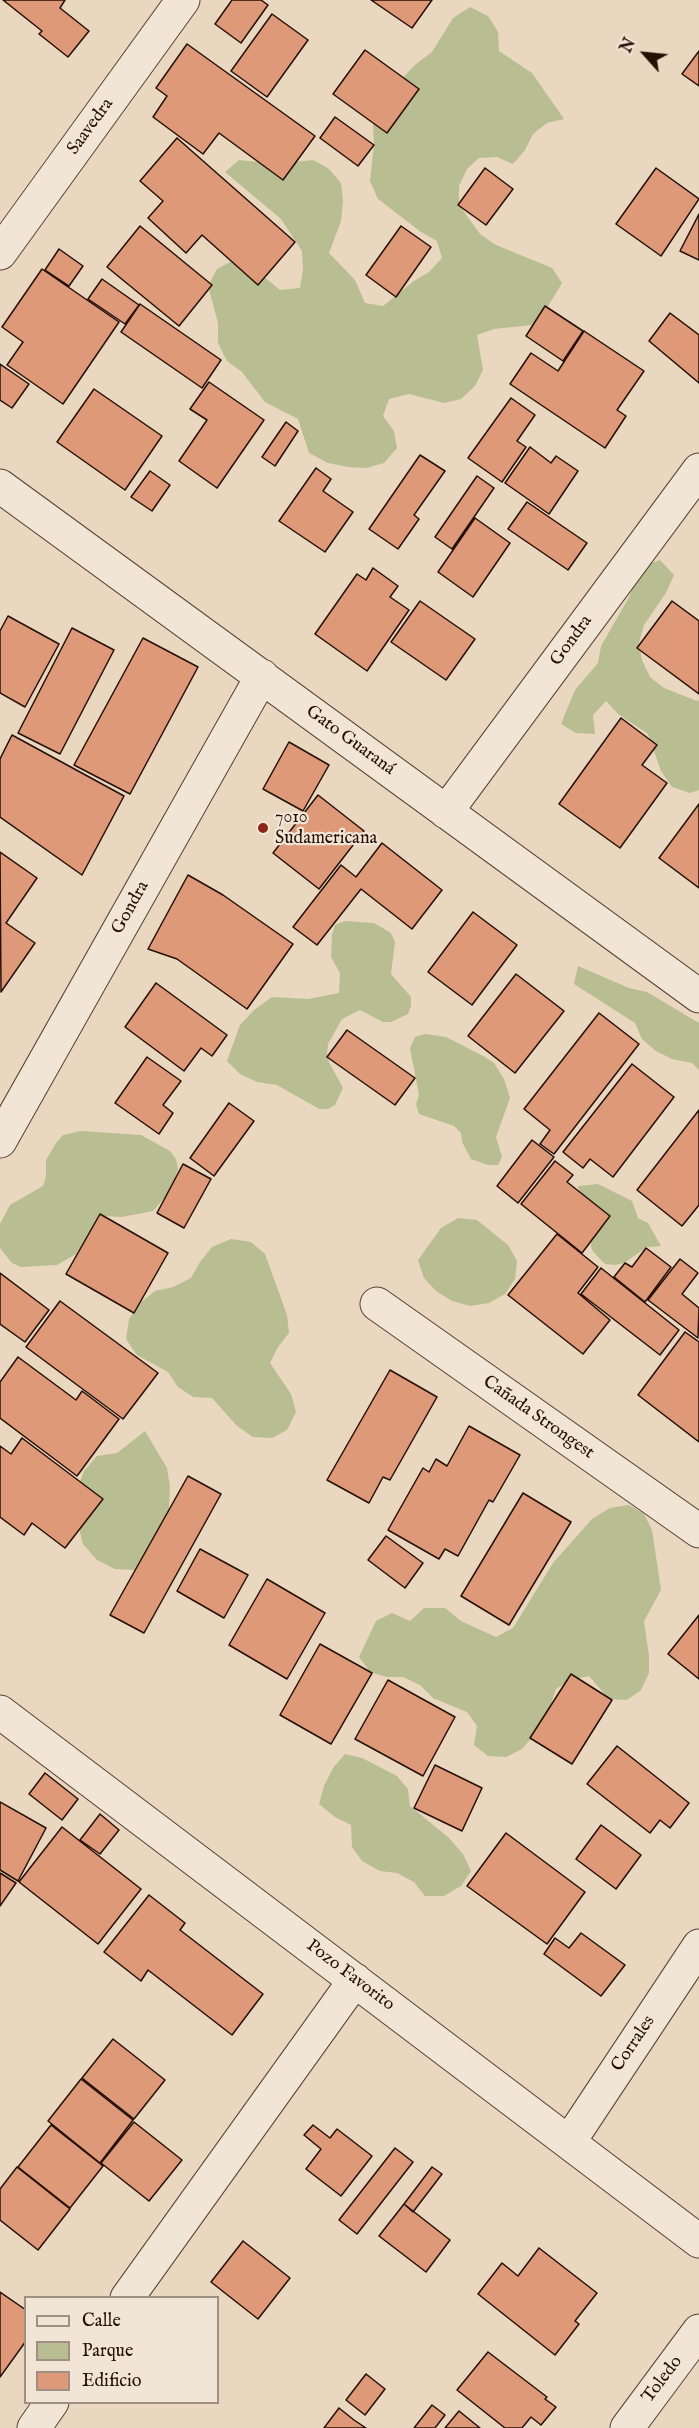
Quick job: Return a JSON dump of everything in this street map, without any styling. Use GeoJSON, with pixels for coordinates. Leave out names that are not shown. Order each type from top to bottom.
{"type":"FeatureCollection","features":[{"type":"Feature","properties":{"kind":"street","name":"Saavedra"},"geometry":{"type":"LineString","coordinates":[[0,253],[183,0]]}},
{"type":"Feature","properties":{"kind":"street","name":"Gondra"},"geometry":{"type":"LineString","coordinates":[[446,812],[699,470]]}},
{"type":"Feature","properties":{"kind":"street","name":"Gato Guaraná"},"geometry":{"type":"LineString","coordinates":[[0,486],[699,996]]}},
{"type":"Feature","properties":{"kind":"street","name":"Gondra"},"geometry":{"type":"LineString","coordinates":[[0,1141],[262,676]]}},
{"type":"Feature","properties":{"kind":"street","name":"Cañada Strongest"},"geometry":{"type":"LineString","coordinates":[[377,1304],[699,1531]]}},
{"type":"Feature","properties":{"kind":"street","name":"Pozo Favorito"},"geometry":{"type":"LineString","coordinates":[[0,1712],[699,2241]]}},
{"type":"Feature","properties":{"kind":"street","name":"Corrales"},"geometry":{"type":"LineString","coordinates":[[569,2142],[699,1946]]}},
{"type":"Feature","properties":{"kind":"street"},"geometry":{"type":"LineString","coordinates":[[128,2296],[355,1980]]}},
{"type":"Feature","properties":{"kind":"street","name":"Toledo"},"geometry":{"type":"LineString","coordinates":[[627,2428],[699,2331]]}},
{"type":"Feature","properties":{"kind":"street"},"geometry":{"type":"LineString","coordinates":[[34,2428],[51,2404]]}},
{"type":"Feature","properties":{"kind":"green space"},"geometry":{"type":"Polygon","coordinates":[[[470,7],[488,16],[498,32],[499,51],[532,73],[564,119],[547,123],[533,134],[525,150],[513,164],[497,157],[479,158],[467,169],[459,186],[459,205],[480,234],[494,244],[552,268],[562,283],[544,313],[532,325],[494,329],[477,335],[483,370],[475,386],[461,399],[444,403],[409,394],[389,399],[383,416],[394,431],[397,448],[384,463],[366,468],[328,463],[309,453],[298,419],[265,402],[242,372],[227,361],[218,343],[218,323],[208,286],[217,269],[234,260],[251,266],[280,290],[300,288],[303,269],[302,251],[281,219],[225,172],[239,160],[276,164],[313,160],[328,168],[341,183],[343,201],[341,221],[329,253],[355,280],[365,303],[383,306],[429,272],[442,258],[437,241],[421,232],[378,199],[370,181],[374,144],[373,126],[379,107],[390,91],[416,64],[432,52],[453,18],[470,7]]]}},
{"type":"Feature","properties":{"kind":"green space"},"geometry":{"type":"Polygon","coordinates":[[[660,560],[674,575],[666,593],[644,625],[639,643],[642,660],[650,677],[664,688],[699,700],[699,790],[690,793],[672,787],[661,771],[648,734],[618,714],[606,701],[593,715],[595,734],[576,733],[561,724],[575,690],[598,663],[601,646],[628,599],[643,566],[660,560]]]}},
{"type":"Feature","properties":{"kind":"green space"},"geometry":{"type":"Polygon","coordinates":[[[345,921],[374,923],[391,933],[395,942],[391,974],[411,997],[411,1006],[408,1014],[391,1022],[383,1022],[360,1010],[342,1019],[328,1044],[327,1053],[329,1062],[343,1088],[335,1105],[328,1109],[319,1109],[277,1085],[257,1082],[240,1074],[227,1061],[240,1025],[254,1010],[272,997],[308,999],[339,993],[340,973],[331,957],[332,935],[335,925],[345,921]]]}},
{"type":"Feature","properties":{"kind":"green space"},"geometry":{"type":"Polygon","coordinates":[[[578,966],[629,988],[647,992],[699,1023],[699,1070],[692,1063],[672,1059],[656,1051],[642,1039],[635,1023],[574,984],[578,966]]]}},
{"type":"Feature","properties":{"kind":"green space"},"geometry":{"type":"Polygon","coordinates":[[[425,1034],[446,1037],[485,1057],[494,1063],[504,1079],[510,1098],[496,1137],[502,1157],[498,1165],[488,1165],[471,1159],[462,1142],[461,1133],[454,1126],[419,1114],[416,1104],[419,1095],[410,1048],[415,1037],[425,1034]]]}},
{"type":"Feature","properties":{"kind":"green space"},"geometry":{"type":"Polygon","coordinates":[[[81,1131],[141,1135],[170,1151],[176,1159],[178,1169],[166,1196],[153,1211],[122,1217],[102,1216],[76,1254],[57,1265],[21,1267],[12,1263],[0,1248],[0,1224],[10,1205],[43,1186],[46,1177],[46,1160],[56,1143],[63,1135],[81,1131]]]}},
{"type":"Feature","properties":{"kind":"green space"},"geometry":{"type":"Polygon","coordinates":[[[598,1184],[632,1201],[638,1218],[648,1223],[661,1246],[647,1247],[624,1263],[605,1264],[592,1250],[578,1186],[598,1184]]]}},
{"type":"Feature","properties":{"kind":"green space"},"geometry":{"type":"Polygon","coordinates":[[[458,1218],[477,1220],[508,1245],[517,1261],[515,1279],[505,1294],[489,1303],[470,1306],[452,1301],[436,1291],[424,1278],[418,1260],[441,1228],[458,1218]]]}},
{"type":"Feature","properties":{"kind":"green space"},"geometry":{"type":"Polygon","coordinates":[[[231,1239],[251,1242],[265,1254],[287,1315],[289,1333],[278,1347],[270,1363],[291,1394],[296,1412],[287,1430],[272,1438],[253,1437],[237,1426],[212,1398],[193,1397],[178,1387],[168,1372],[137,1355],[126,1339],[129,1319],[140,1303],[155,1291],[173,1287],[191,1278],[212,1247],[231,1239]]]}},
{"type":"Feature","properties":{"kind":"green space"},"geometry":{"type":"Polygon","coordinates":[[[145,1431],[167,1468],[170,1487],[168,1525],[153,1558],[134,1570],[115,1569],[97,1560],[83,1544],[78,1524],[78,1487],[84,1471],[97,1456],[117,1453],[145,1431]]]}},
{"type":"Feature","properties":{"kind":"green space"},"geometry":{"type":"Polygon","coordinates":[[[629,1505],[644,1514],[652,1530],[661,1590],[644,1621],[649,1673],[641,1690],[627,1700],[609,1699],[589,1676],[570,1680],[556,1689],[545,1722],[522,1749],[506,1757],[488,1756],[474,1745],[477,1726],[467,1712],[433,1698],[420,1685],[403,1677],[387,1677],[370,1672],[359,1657],[376,1621],[392,1613],[410,1621],[424,1608],[445,1608],[461,1621],[496,1637],[513,1628],[553,1563],[592,1519],[610,1508],[629,1505]]]}},
{"type":"Feature","properties":{"kind":"green space"},"geometry":{"type":"Polygon","coordinates":[[[345,1754],[362,1758],[397,1776],[408,1789],[410,1806],[449,1838],[463,1854],[471,1871],[461,1886],[444,1896],[425,1896],[414,1882],[397,1873],[380,1871],[362,1861],[352,1847],[351,1825],[335,1817],[319,1804],[324,1786],[333,1768],[345,1754]]]}},
{"type":"Feature","properties":{"kind":"building"},"geometry":{"type":"Polygon","coordinates":[[[3,0],[65,0],[60,8],[89,31],[68,57],[39,34],[42,31],[3,0]]]}},
{"type":"Feature","properties":{"kind":"building"},"geometry":{"type":"Polygon","coordinates":[[[232,0],[261,0],[268,5],[241,43],[215,24],[232,0]]]}},
{"type":"Feature","properties":{"kind":"building"},"geometry":{"type":"Polygon","coordinates":[[[371,0],[432,0],[412,28],[371,0]]]}},
{"type":"Feature","properties":{"kind":"building"},"geometry":{"type":"Polygon","coordinates":[[[272,14],[308,40],[267,97],[231,71],[272,14]]]}},
{"type":"Feature","properties":{"kind":"building"},"geometry":{"type":"Polygon","coordinates":[[[187,44],[315,136],[283,180],[219,133],[203,154],[153,117],[167,96],[156,88],[187,44]]]}},
{"type":"Feature","properties":{"kind":"building"},"geometry":{"type":"Polygon","coordinates":[[[365,50],[419,89],[387,133],[333,94],[365,50]]]}},
{"type":"Feature","properties":{"kind":"building"},"geometry":{"type":"Polygon","coordinates":[[[699,51],[699,86],[682,74],[699,51]]]}},
{"type":"Feature","properties":{"kind":"building"},"geometry":{"type":"Polygon","coordinates":[[[335,117],[374,145],[358,166],[320,138],[335,117]]]}},
{"type":"Feature","properties":{"kind":"building"},"geometry":{"type":"Polygon","coordinates":[[[177,138],[295,242],[258,285],[202,235],[186,253],[148,218],[163,201],[140,181],[177,138]]]}},
{"type":"Feature","properties":{"kind":"building"},"geometry":{"type":"Polygon","coordinates":[[[485,168],[513,189],[486,225],[458,205],[485,168]]]}},
{"type":"Feature","properties":{"kind":"building"},"geometry":{"type":"Polygon","coordinates":[[[656,168],[699,199],[661,256],[616,224],[656,168]]]}},
{"type":"Feature","properties":{"kind":"building"},"geometry":{"type":"Polygon","coordinates":[[[699,214],[699,260],[680,251],[699,214]]]}},
{"type":"Feature","properties":{"kind":"building"},"geometry":{"type":"Polygon","coordinates":[[[140,226],[212,285],[179,326],[107,267],[140,226]]]}},
{"type":"Feature","properties":{"kind":"building"},"geometry":{"type":"Polygon","coordinates":[[[401,226],[431,247],[396,297],[366,275],[401,226]]]}},
{"type":"Feature","properties":{"kind":"building"},"geometry":{"type":"Polygon","coordinates":[[[59,249],[83,266],[69,286],[45,270],[59,249]]]}},
{"type":"Feature","properties":{"kind":"building"},"geometry":{"type":"Polygon","coordinates":[[[42,269],[119,322],[63,404],[7,365],[23,342],[2,327],[42,269]]]}},
{"type":"Feature","properties":{"kind":"building"},"geometry":{"type":"Polygon","coordinates":[[[102,279],[139,305],[125,324],[88,299],[102,279]]]}},
{"type":"Feature","properties":{"kind":"building"},"geometry":{"type":"Polygon","coordinates":[[[140,304],[221,360],[202,388],[121,332],[140,304]]]}},
{"type":"Feature","properties":{"kind":"building"},"geometry":{"type":"Polygon","coordinates":[[[545,306],[583,331],[563,361],[526,336],[545,306]]]}},
{"type":"Feature","properties":{"kind":"building"},"geometry":{"type":"Polygon","coordinates":[[[670,313],[699,335],[699,383],[649,341],[670,313]]]}},
{"type":"Feature","properties":{"kind":"building"},"geometry":{"type":"Polygon","coordinates":[[[584,331],[644,371],[617,410],[626,416],[605,448],[510,384],[531,353],[558,371],[584,331]]]}},
{"type":"Feature","properties":{"kind":"building"},"geometry":{"type":"Polygon","coordinates":[[[0,364],[29,384],[12,408],[0,400],[0,364]]]}},
{"type":"Feature","properties":{"kind":"building"},"geometry":{"type":"Polygon","coordinates":[[[209,382],[264,420],[217,488],[179,461],[207,420],[190,409],[209,382]]]}},
{"type":"Feature","properties":{"kind":"building"},"geometry":{"type":"Polygon","coordinates":[[[94,389],[162,436],[125,490],[57,442],[94,389]]]}},
{"type":"Feature","properties":{"kind":"building"},"geometry":{"type":"Polygon","coordinates":[[[511,398],[535,415],[517,441],[526,447],[502,482],[468,458],[511,398]]]}},
{"type":"Feature","properties":{"kind":"building"},"geometry":{"type":"Polygon","coordinates":[[[286,422],[298,431],[275,466],[262,457],[286,422]]]}},
{"type":"Feature","properties":{"kind":"building"},"geometry":{"type":"Polygon","coordinates":[[[530,447],[551,463],[556,456],[578,471],[549,514],[505,483],[530,447]]]}},
{"type":"Feature","properties":{"kind":"building"},"geometry":{"type":"Polygon","coordinates":[[[420,455],[445,471],[414,515],[419,519],[398,549],[369,529],[420,455]]]}},
{"type":"Feature","properties":{"kind":"building"},"geometry":{"type":"Polygon","coordinates":[[[316,468],[331,479],[323,491],[353,512],[325,552],[279,521],[316,468]]]}},
{"type":"Feature","properties":{"kind":"building"},"geometry":{"type":"Polygon","coordinates":[[[150,471],[170,485],[152,511],[131,497],[150,471]]]}},
{"type":"Feature","properties":{"kind":"building"},"geometry":{"type":"Polygon","coordinates":[[[477,476],[494,488],[452,549],[435,537],[477,476]]]}},
{"type":"Feature","properties":{"kind":"building"},"geometry":{"type":"Polygon","coordinates":[[[527,502],[587,543],[568,570],[508,529],[527,502]]]}},
{"type":"Feature","properties":{"kind":"building"},"geometry":{"type":"Polygon","coordinates":[[[475,518],[510,543],[473,597],[438,572],[475,518]]]}},
{"type":"Feature","properties":{"kind":"building"},"geometry":{"type":"Polygon","coordinates":[[[373,568],[398,586],[390,597],[409,610],[367,671],[315,634],[357,574],[366,580],[373,568]]]}},
{"type":"Feature","properties":{"kind":"building"},"geometry":{"type":"Polygon","coordinates":[[[420,601],[475,639],[446,680],[391,642],[420,601]]]}},
{"type":"Feature","properties":{"kind":"building"},"geometry":{"type":"Polygon","coordinates":[[[672,601],[699,621],[699,694],[637,648],[672,601]]]}},
{"type":"Feature","properties":{"kind":"building"},"geometry":{"type":"Polygon","coordinates":[[[8,616],[59,644],[25,707],[0,693],[0,631],[8,616]]]}},
{"type":"Feature","properties":{"kind":"building"},"geometry":{"type":"Polygon","coordinates":[[[72,628],[114,650],[60,754],[18,733],[72,628]]]}},
{"type":"Feature","properties":{"kind":"building"},"geometry":{"type":"Polygon","coordinates":[[[143,638],[198,667],[130,794],[74,765],[143,638]]]}},
{"type":"Feature","properties":{"kind":"building"},"geometry":{"type":"Polygon","coordinates":[[[621,718],[657,745],[642,765],[667,783],[620,848],[559,804],[621,718]]]}},
{"type":"Feature","properties":{"kind":"building"},"geometry":{"type":"Polygon","coordinates":[[[12,735],[124,796],[82,875],[0,817],[0,759],[12,735]]]}},
{"type":"Feature","properties":{"kind":"building"},"geometry":{"type":"Polygon","coordinates":[[[289,742],[329,765],[303,811],[263,789],[289,742]]]}},
{"type":"Feature","properties":{"kind":"building"},"geometry":{"type":"Polygon","coordinates":[[[318,795],[364,831],[319,889],[273,853],[318,795]]]}},
{"type":"Feature","properties":{"kind":"building"},"geometry":{"type":"Polygon","coordinates":[[[699,804],[699,888],[659,858],[699,804]]]}},
{"type":"Feature","properties":{"kind":"building"},"geometry":{"type":"Polygon","coordinates":[[[382,843],[442,890],[412,929],[361,889],[317,945],[293,927],[341,865],[356,877],[382,843]]]}},
{"type":"Feature","properties":{"kind":"building"},"geometry":{"type":"Polygon","coordinates":[[[0,852],[37,878],[6,923],[35,943],[1,992],[0,852]]]}},
{"type":"Feature","properties":{"kind":"building"},"geometry":{"type":"Polygon","coordinates":[[[188,875],[223,895],[293,944],[247,1009],[177,959],[148,949],[188,875]]]}},
{"type":"Feature","properties":{"kind":"building"},"geometry":{"type":"Polygon","coordinates":[[[473,912],[517,945],[472,1005],[428,972],[473,912]]]}},
{"type":"Feature","properties":{"kind":"building"},"geometry":{"type":"Polygon","coordinates":[[[516,974],[564,1011],[515,1073],[468,1036],[516,974]]]}},
{"type":"Feature","properties":{"kind":"building"},"geometry":{"type":"Polygon","coordinates":[[[156,983],[227,1035],[212,1056],[201,1048],[184,1071],[125,1027],[156,983]]]}},
{"type":"Feature","properties":{"kind":"building"},"geometry":{"type":"Polygon","coordinates":[[[599,1013],[639,1044],[554,1154],[540,1144],[550,1130],[524,1109],[599,1013]]]}},
{"type":"Feature","properties":{"kind":"building"},"geometry":{"type":"Polygon","coordinates":[[[347,1030],[415,1078],[395,1105],[327,1057],[347,1030]]]}},
{"type":"Feature","properties":{"kind":"building"},"geometry":{"type":"Polygon","coordinates":[[[147,1057],[181,1081],[163,1105],[173,1113],[159,1134],[115,1103],[147,1057]]]}},
{"type":"Feature","properties":{"kind":"building"},"geometry":{"type":"Polygon","coordinates":[[[632,1064],[674,1097],[613,1177],[590,1159],[583,1168],[563,1152],[632,1064]]]}},
{"type":"Feature","properties":{"kind":"building"},"geometry":{"type":"Polygon","coordinates":[[[229,1103],[254,1121],[214,1176],[190,1158],[229,1103]]]}},
{"type":"Feature","properties":{"kind":"building"},"geometry":{"type":"Polygon","coordinates":[[[699,1110],[699,1205],[682,1226],[637,1190],[699,1110]]]}},
{"type":"Feature","properties":{"kind":"building"},"geometry":{"type":"Polygon","coordinates":[[[532,1140],[554,1157],[518,1203],[497,1186],[532,1140]]]}},
{"type":"Feature","properties":{"kind":"building"},"geometry":{"type":"Polygon","coordinates":[[[555,1161],[573,1175],[567,1182],[610,1216],[582,1253],[521,1204],[555,1161]]]}},
{"type":"Feature","properties":{"kind":"building"},"geometry":{"type":"Polygon","coordinates":[[[183,1164],[211,1179],[184,1228],[157,1213],[183,1164]]]}},
{"type":"Feature","properties":{"kind":"building"},"geometry":{"type":"Polygon","coordinates":[[[100,1214],[168,1253],[134,1313],[66,1274],[100,1214]]]}},
{"type":"Feature","properties":{"kind":"building"},"geometry":{"type":"Polygon","coordinates":[[[557,1234],[598,1267],[578,1293],[610,1320],[583,1354],[508,1295],[557,1234]]]}},
{"type":"Feature","properties":{"kind":"building"},"geometry":{"type":"Polygon","coordinates":[[[646,1248],[671,1267],[645,1302],[614,1277],[625,1263],[632,1267],[646,1248]]]}},
{"type":"Feature","properties":{"kind":"building"},"geometry":{"type":"Polygon","coordinates":[[[680,1259],[698,1273],[682,1294],[699,1308],[698,1338],[648,1300],[680,1259]]]}},
{"type":"Feature","properties":{"kind":"building"},"geometry":{"type":"Polygon","coordinates":[[[601,1268],[679,1330],[660,1355],[581,1294],[601,1268]]]}},
{"type":"Feature","properties":{"kind":"building"},"geometry":{"type":"Polygon","coordinates":[[[0,1273],[49,1310],[25,1342],[0,1324],[0,1273]]]}},
{"type":"Feature","properties":{"kind":"building"},"geometry":{"type":"Polygon","coordinates":[[[60,1301],[158,1373],[123,1419],[26,1347],[60,1301]]]}},
{"type":"Feature","properties":{"kind":"building"},"geometry":{"type":"Polygon","coordinates":[[[685,1332],[699,1342],[699,1442],[638,1395],[685,1332]]]}},
{"type":"Feature","properties":{"kind":"building"},"geometry":{"type":"Polygon","coordinates":[[[18,1357],[76,1400],[82,1391],[119,1419],[77,1476],[0,1418],[0,1382],[18,1357]]]}},
{"type":"Feature","properties":{"kind":"building"},"geometry":{"type":"Polygon","coordinates":[[[390,1370],[437,1397],[390,1480],[383,1477],[369,1503],[327,1480],[390,1370]]]}},
{"type":"Feature","properties":{"kind":"building"},"geometry":{"type":"Polygon","coordinates":[[[469,1426],[520,1455],[493,1502],[489,1500],[458,1556],[445,1549],[439,1559],[388,1530],[423,1468],[429,1472],[436,1459],[447,1466],[469,1426]]]}},
{"type":"Feature","properties":{"kind":"building"},"geometry":{"type":"Polygon","coordinates":[[[22,1438],[103,1499],[65,1548],[32,1523],[24,1535],[0,1517],[0,1446],[11,1454],[22,1438]]]}},
{"type":"Feature","properties":{"kind":"building"},"geometry":{"type":"Polygon","coordinates":[[[188,1476],[221,1494],[144,1633],[110,1615],[188,1476]]]}},
{"type":"Feature","properties":{"kind":"building"},"geometry":{"type":"Polygon","coordinates":[[[523,1493],[571,1522],[509,1625],[461,1596],[523,1493]]]}},
{"type":"Feature","properties":{"kind":"building"},"geometry":{"type":"Polygon","coordinates":[[[386,1536],[423,1563],[405,1588],[368,1560],[386,1536]]]}},
{"type":"Feature","properties":{"kind":"building"},"geometry":{"type":"Polygon","coordinates":[[[200,1549],[248,1575],[224,1618],[177,1591],[200,1549]]]}},
{"type":"Feature","properties":{"kind":"building"},"geometry":{"type":"Polygon","coordinates":[[[267,1579],[325,1613],[287,1679],[229,1645],[267,1579]]]}},
{"type":"Feature","properties":{"kind":"building"},"geometry":{"type":"Polygon","coordinates":[[[699,1615],[699,1679],[668,1654],[699,1615]]]}},
{"type":"Feature","properties":{"kind":"building"},"geometry":{"type":"Polygon","coordinates":[[[320,1644],[372,1673],[331,1744],[280,1715],[320,1644]]]}},
{"type":"Feature","properties":{"kind":"building"},"geometry":{"type":"Polygon","coordinates":[[[571,1674],[612,1700],[572,1764],[530,1738],[571,1674]]]}},
{"type":"Feature","properties":{"kind":"building"},"geometry":{"type":"Polygon","coordinates":[[[388,1680],[455,1717],[423,1776],[355,1739],[388,1680]]]}},
{"type":"Feature","properties":{"kind":"building"},"geometry":{"type":"Polygon","coordinates":[[[617,1746],[689,1803],[670,1828],[660,1820],[650,1833],[587,1784],[617,1746]]]}},
{"type":"Feature","properties":{"kind":"building"},"geometry":{"type":"Polygon","coordinates":[[[435,1765],[482,1788],[462,1831],[414,1808],[435,1765]]]}},
{"type":"Feature","properties":{"kind":"building"},"geometry":{"type":"Polygon","coordinates":[[[45,1773],[78,1799],[62,1820],[29,1794],[45,1773]]]}},
{"type":"Feature","properties":{"kind":"building"},"geometry":{"type":"Polygon","coordinates":[[[0,1802],[46,1828],[18,1881],[0,1870],[0,1802]]]}},
{"type":"Feature","properties":{"kind":"building"},"geometry":{"type":"Polygon","coordinates":[[[100,1814],[119,1830],[100,1854],[80,1840],[100,1814]]]}},
{"type":"Feature","properties":{"kind":"building"},"geometry":{"type":"Polygon","coordinates":[[[601,1825],[641,1855],[616,1889],[576,1859],[601,1825]]]}},
{"type":"Feature","properties":{"kind":"building"},"geometry":{"type":"Polygon","coordinates":[[[62,1827],[141,1889],[98,1944],[19,1882],[62,1827]]]}},
{"type":"Feature","properties":{"kind":"building"},"geometry":{"type":"Polygon","coordinates":[[[506,1833],[585,1892],[547,1944],[467,1886],[506,1833]]]}},
{"type":"Feature","properties":{"kind":"building"},"geometry":{"type":"Polygon","coordinates":[[[0,1873],[16,1883],[0,1906],[0,1873]]]}},
{"type":"Feature","properties":{"kind":"building"},"geometry":{"type":"Polygon","coordinates":[[[149,1895],[185,1923],[180,1930],[263,1994],[232,2035],[148,1970],[141,1981],[104,1952],[149,1895]]]}},
{"type":"Feature","properties":{"kind":"building"},"geometry":{"type":"Polygon","coordinates":[[[581,1933],[625,1965],[601,1996],[544,1954],[555,1938],[569,1948],[581,1933]]]}},
{"type":"Feature","properties":{"kind":"building"},"geometry":{"type":"Polygon","coordinates":[[[113,2039],[165,2080],[134,2119],[82,2078],[113,2039]]]}},
{"type":"Feature","properties":{"kind":"building"},"geometry":{"type":"Polygon","coordinates":[[[81,2079],[133,2120],[100,2163],[48,2121],[81,2079]]]}},
{"type":"Feature","properties":{"kind":"building"},"geometry":{"type":"Polygon","coordinates":[[[134,2122],[182,2160],[149,2201],[101,2163],[134,2122]]]}},
{"type":"Feature","properties":{"kind":"building"},"geometry":{"type":"Polygon","coordinates":[[[51,2125],[103,2166],[70,2208],[18,2167],[51,2125]]]}},
{"type":"Feature","properties":{"kind":"building"},"geometry":{"type":"Polygon","coordinates":[[[313,2125],[330,2138],[337,2129],[372,2156],[341,2196],[306,2169],[321,2149],[304,2135],[313,2125]]]}},
{"type":"Feature","properties":{"kind":"building"},"geometry":{"type":"Polygon","coordinates":[[[395,2148],[413,2162],[357,2234],[339,2220],[395,2148]]]}},
{"type":"Feature","properties":{"kind":"building"},"geometry":{"type":"Polygon","coordinates":[[[17,2167],[70,2209],[38,2250],[0,2220],[0,2189],[17,2167]]]}},
{"type":"Feature","properties":{"kind":"building"},"geometry":{"type":"Polygon","coordinates":[[[432,2167],[442,2174],[413,2212],[404,2204],[432,2167]]]}},
{"type":"Feature","properties":{"kind":"building"},"geometry":{"type":"Polygon","coordinates":[[[404,2204],[450,2240],[426,2272],[379,2236],[404,2204]]]}},
{"type":"Feature","properties":{"kind":"building"},"geometry":{"type":"Polygon","coordinates":[[[243,2241],[290,2278],[258,2319],[211,2282],[243,2241]]]}},
{"type":"Feature","properties":{"kind":"building"},"geometry":{"type":"Polygon","coordinates":[[[539,2248],[597,2293],[575,2321],[579,2324],[555,2355],[478,2294],[502,2263],[518,2276],[539,2248]]]}},
{"type":"Feature","properties":{"kind":"building"},"geometry":{"type":"Polygon","coordinates":[[[0,2292],[24,2309],[24,2344],[0,2377],[0,2292]]]}},
{"type":"Feature","properties":{"kind":"building"},"geometry":{"type":"Polygon","coordinates":[[[488,2352],[547,2397],[545,2399],[556,2407],[541,2425],[531,2417],[522,2428],[505,2428],[457,2390],[488,2352]]]}},
{"type":"Feature","properties":{"kind":"building"},"geometry":{"type":"Polygon","coordinates":[[[366,2374],[385,2389],[365,2415],[346,2400],[366,2374]]]}},
{"type":"Feature","properties":{"kind":"building"},"geometry":{"type":"Polygon","coordinates":[[[432,2405],[445,2415],[435,2428],[414,2428],[432,2405]]]}},
{"type":"Feature","properties":{"kind":"building"},"geometry":{"type":"Polygon","coordinates":[[[339,2408],[354,2420],[366,2428],[324,2428],[339,2408]]]}},
{"type":"Feature","properties":{"kind":"building"},"geometry":{"type":"Polygon","coordinates":[[[459,2411],[480,2428],[445,2428],[459,2411]]]}},
{"type":"Feature","properties":{"kind":"place","name":"7010 Sudamericana"},"geometry":{"type":"Point","coordinates":[263,828]}}]}
